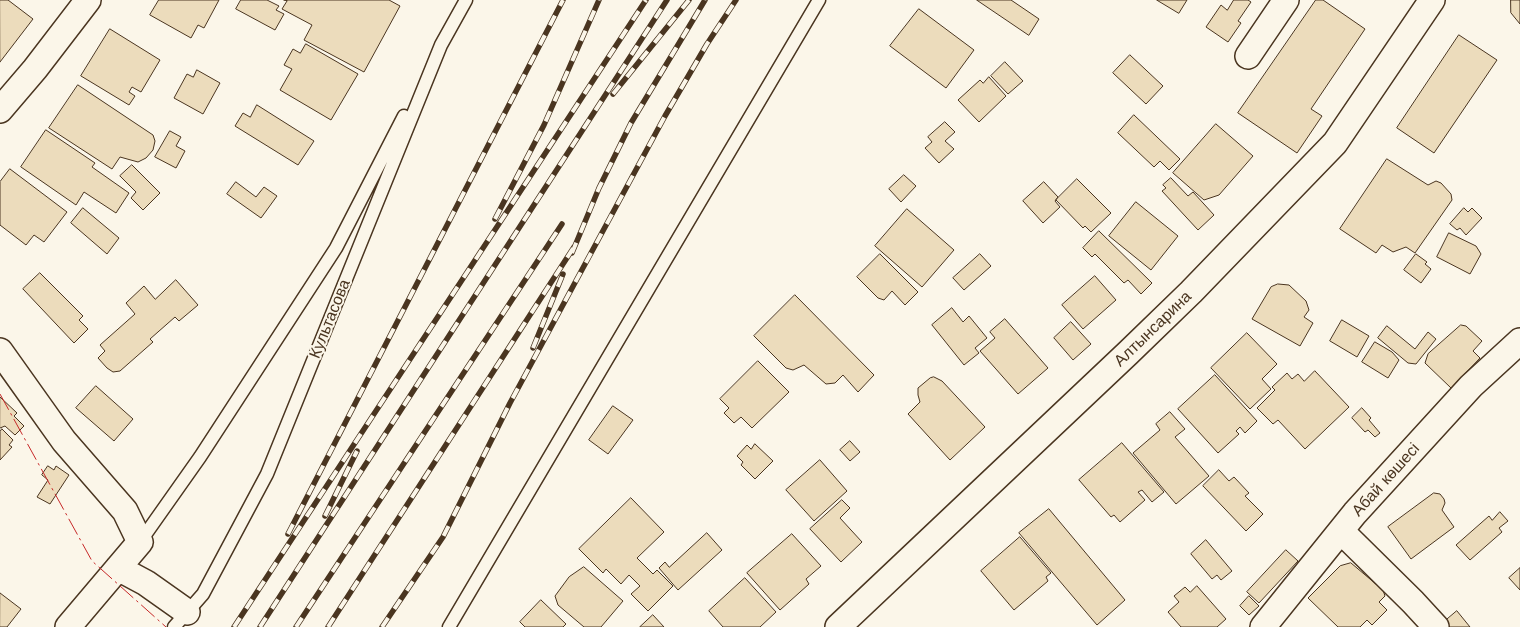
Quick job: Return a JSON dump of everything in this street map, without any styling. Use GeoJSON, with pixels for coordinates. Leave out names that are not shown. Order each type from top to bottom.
{"type":"FeatureCollection","features":[{"type":"Feature","properties":{"kind":"street"},"geometry":{"type":"LineString","coordinates":[[0,110],[35,69],[88,0]]}},
{"type":"Feature","properties":{"kind":"street"},"geometry":{"type":"LineString","coordinates":[[1248,56],[1286,0]]}},
{"type":"Feature","properties":{"kind":"street","name":"Алтынсарина"},"geometry":{"type":"LineString","coordinates":[[838,627],[1163,319],[1335,143],[1432,0]]}},
{"type":"Feature","properties":{"kind":"street","name":"Абай көшесі"},"geometry":{"type":"LineString","coordinates":[[1263,627],[1355,513],[1471,386],[1520,341]]}},
{"type":"Feature","properties":{"kind":"street"},"geometry":{"type":"LineString","coordinates":[[0,351],[64,441],[125,511],[140,542],[68,627]]}},
{"type":"Feature","properties":{"kind":"street"},"geometry":{"type":"LineString","coordinates":[[1341,531],[1436,627]]}},
{"type":"Feature","properties":{"kind":"street"},"geometry":{"type":"LineString","coordinates":[[118,568],[146,583],[181,620]]}},
{"type":"Feature","properties":{"kind":"lane","name":"Культасова"},"geometry":{"type":"LineString","coordinates":[[181,620],[203,594],[267,474],[441,45],[466,0]]}},
{"type":"Feature","properties":{"kind":"lane"},"geometry":{"type":"LineString","coordinates":[[449,627],[819,0]]}},
{"type":"Feature","properties":{"kind":"lane"},"geometry":{"type":"LineString","coordinates":[[140,542],[200,457],[336,248],[441,45]]}},
{"type":"Feature","properties":{"kind":"building"},"geometry":{"type":"Polygon","coordinates":[[[0,0],[8,0],[33,19],[0,62],[0,0]]]}},
{"type":"Feature","properties":{"kind":"building"},"geometry":{"type":"Polygon","coordinates":[[[159,0],[219,0],[204,28],[198,25],[191,38],[150,15],[159,0]]]}},
{"type":"Feature","properties":{"kind":"building"},"geometry":{"type":"Polygon","coordinates":[[[241,0],[267,0],[279,6],[276,10],[284,14],[275,30],[236,9],[241,0]]]}},
{"type":"Feature","properties":{"kind":"building"},"geometry":{"type":"Polygon","coordinates":[[[284,0],[389,0],[400,6],[364,72],[304,40],[312,25],[282,9],[287,1],[284,0]]]}},
{"type":"Feature","properties":{"kind":"building"},"geometry":{"type":"Polygon","coordinates":[[[977,0],[1011,0],[1039,19],[1029,35],[977,0]]]}},
{"type":"Feature","properties":{"kind":"building"},"geometry":{"type":"Polygon","coordinates":[[[1157,0],[1187,0],[1179,13],[1157,0]]]}},
{"type":"Feature","properties":{"kind":"building"},"geometry":{"type":"Polygon","coordinates":[[[1234,0],[1248,0],[1251,2],[1238,21],[1241,23],[1228,42],[1206,27],[1221,5],[1227,10],[1234,0]]]}},
{"type":"Feature","properties":{"kind":"building"},"geometry":{"type":"Polygon","coordinates":[[[1316,0],[1323,0],[1365,29],[1311,109],[1322,116],[1297,153],[1238,113],[1316,0]]]}},
{"type":"Feature","properties":{"kind":"building"},"geometry":{"type":"Polygon","coordinates":[[[1511,0],[1520,0],[1520,24],[1511,13],[1511,0]]]}},
{"type":"Feature","properties":{"kind":"building"},"geometry":{"type":"Polygon","coordinates":[[[919,9],[974,50],[946,88],[890,46],[919,9]]]}},
{"type":"Feature","properties":{"kind":"building"},"geometry":{"type":"Polygon","coordinates":[[[110,29],[160,60],[141,92],[132,87],[129,92],[135,96],[129,105],[81,76],[110,29]]]}},
{"type":"Feature","properties":{"kind":"building"},"geometry":{"type":"Polygon","coordinates":[[[1459,35],[1497,60],[1434,153],[1397,128],[1459,35]]]}},
{"type":"Feature","properties":{"kind":"building"},"geometry":{"type":"Polygon","coordinates":[[[306,44],[358,74],[331,120],[280,90],[292,69],[284,65],[293,49],[300,53],[306,44]]]}},
{"type":"Feature","properties":{"kind":"building"},"geometry":{"type":"Polygon","coordinates":[[[1130,55],[1163,86],[1146,104],[1113,73],[1130,55]]]}},
{"type":"Feature","properties":{"kind":"building"},"geometry":{"type":"Polygon","coordinates":[[[1005,62],[1023,81],[1008,94],[991,76],[1005,62]]]}},
{"type":"Feature","properties":{"kind":"building"},"geometry":{"type":"Polygon","coordinates":[[[197,70],[220,83],[203,114],[174,98],[187,74],[193,77],[197,70]]]}},
{"type":"Feature","properties":{"kind":"building"},"geometry":{"type":"Polygon","coordinates":[[[989,77],[1006,96],[979,122],[958,100],[980,80],[983,83],[989,77]]]}},
{"type":"Feature","properties":{"kind":"building"},"geometry":{"type":"Polygon","coordinates":[[[78,85],[153,135],[155,141],[153,150],[146,158],[138,162],[120,157],[112,169],[49,128],[78,85]]]}},
{"type":"Feature","properties":{"kind":"building"},"geometry":{"type":"Polygon","coordinates":[[[257,105],[314,141],[298,165],[235,126],[243,113],[250,117],[257,105]]]}},
{"type":"Feature","properties":{"kind":"building"},"geometry":{"type":"Polygon","coordinates":[[[1134,115],[1180,159],[1169,170],[1160,161],[1154,167],[1118,133],[1134,115]]]}},
{"type":"Feature","properties":{"kind":"building"},"geometry":{"type":"Polygon","coordinates":[[[945,122],[955,132],[945,141],[954,149],[939,163],[925,148],[932,142],[928,137],[945,122]]]}},
{"type":"Feature","properties":{"kind":"building"},"geometry":{"type":"Polygon","coordinates":[[[1216,124],[1253,156],[1219,195],[1204,200],[1173,173],[1216,124]]]}},
{"type":"Feature","properties":{"kind":"building"},"geometry":{"type":"Polygon","coordinates":[[[46,130],[95,163],[92,167],[129,193],[116,213],[84,192],[76,205],[21,167],[46,130]]]}},
{"type":"Feature","properties":{"kind":"building"},"geometry":{"type":"Polygon","coordinates":[[[170,131],[181,137],[176,146],[185,151],[176,168],[155,157],[170,131]]]}},
{"type":"Feature","properties":{"kind":"building"},"geometry":{"type":"Polygon","coordinates":[[[1387,159],[1428,185],[1436,181],[1441,183],[1451,194],[1452,200],[1415,253],[1406,247],[1393,252],[1382,245],[1376,253],[1340,229],[1387,159]]]}},
{"type":"Feature","properties":{"kind":"building"},"geometry":{"type":"Polygon","coordinates":[[[132,165],[160,193],[143,210],[131,198],[136,192],[120,176],[132,165]]]}},
{"type":"Feature","properties":{"kind":"building"},"geometry":{"type":"Polygon","coordinates":[[[10,169],[67,212],[44,242],[34,235],[26,245],[0,225],[0,182],[10,169]]]}},
{"type":"Feature","properties":{"kind":"building"},"geometry":{"type":"Polygon","coordinates":[[[904,175],[916,186],[901,202],[889,189],[904,175]]]}},
{"type":"Feature","properties":{"kind":"building"},"geometry":{"type":"Polygon","coordinates":[[[1171,178],[1188,196],[1193,192],[1214,215],[1198,230],[1162,191],[1166,188],[1163,185],[1171,178]]]}},
{"type":"Feature","properties":{"kind":"building"},"geometry":{"type":"Polygon","coordinates":[[[1077,179],[1111,213],[1091,232],[1085,226],[1083,228],[1056,200],[1077,179]]]}},
{"type":"Feature","properties":{"kind":"building"},"geometry":{"type":"Polygon","coordinates":[[[236,182],[256,197],[264,187],[277,196],[261,218],[227,194],[236,182]]]}},
{"type":"Feature","properties":{"kind":"building"},"geometry":{"type":"Polygon","coordinates":[[[1044,182],[1058,197],[1055,201],[1060,207],[1043,223],[1023,201],[1044,182]]]}},
{"type":"Feature","properties":{"kind":"building"},"geometry":{"type":"Polygon","coordinates":[[[1136,202],[1178,236],[1151,270],[1109,236],[1136,202]]]}},
{"type":"Feature","properties":{"kind":"building"},"geometry":{"type":"Polygon","coordinates":[[[83,208],[119,238],[107,254],[71,223],[83,208]]]}},
{"type":"Feature","properties":{"kind":"building"},"geometry":{"type":"Polygon","coordinates":[[[1464,208],[1468,212],[1472,208],[1482,218],[1466,235],[1460,228],[1457,230],[1450,224],[1464,208]]]}},
{"type":"Feature","properties":{"kind":"building"},"geometry":{"type":"Polygon","coordinates":[[[907,209],[954,250],[922,287],[875,246],[907,209]]]}},
{"type":"Feature","properties":{"kind":"building"},"geometry":{"type":"Polygon","coordinates":[[[1099,231],[1152,283],[1141,294],[1128,280],[1124,283],[1095,254],[1092,257],[1083,248],[1099,231]]]}},
{"type":"Feature","properties":{"kind":"building"},"geometry":{"type":"Polygon","coordinates":[[[1449,233],[1476,246],[1481,254],[1470,274],[1437,257],[1449,233]]]}},
{"type":"Feature","properties":{"kind":"building"},"geometry":{"type":"Polygon","coordinates":[[[880,254],[918,292],[905,305],[892,291],[884,300],[878,298],[857,277],[880,254]]]}},
{"type":"Feature","properties":{"kind":"building"},"geometry":{"type":"Polygon","coordinates":[[[980,254],[991,266],[964,290],[953,278],[980,254]]]}},
{"type":"Feature","properties":{"kind":"building"},"geometry":{"type":"Polygon","coordinates":[[[1416,254],[1427,262],[1425,264],[1431,269],[1421,283],[1404,270],[1416,254]]]}},
{"type":"Feature","properties":{"kind":"building"},"geometry":{"type":"Polygon","coordinates":[[[40,273],[83,316],[79,320],[88,329],[74,343],[23,289],[40,273]]]}},
{"type":"Feature","properties":{"kind":"building"},"geometry":{"type":"Polygon","coordinates":[[[1095,276],[1116,300],[1083,329],[1062,305],[1095,276]]]}},
{"type":"Feature","properties":{"kind":"building"},"geometry":{"type":"Polygon","coordinates":[[[176,280],[198,305],[179,321],[175,317],[150,339],[153,342],[120,371],[113,372],[107,368],[98,358],[105,351],[100,345],[135,314],[126,303],[144,286],[155,299],[176,280]]]}},
{"type":"Feature","properties":{"kind":"building"},"geometry":{"type":"Polygon","coordinates":[[[1278,284],[1289,285],[1306,301],[1309,310],[1304,317],[1313,323],[1300,346],[1252,319],[1271,287],[1278,284]]]}},
{"type":"Feature","properties":{"kind":"building"},"geometry":{"type":"Polygon","coordinates":[[[795,295],[874,375],[858,392],[843,375],[835,383],[826,384],[804,365],[793,370],[786,368],[754,336],[795,295]]]}},
{"type":"Feature","properties":{"kind":"building"},"geometry":{"type":"Polygon","coordinates":[[[952,308],[963,322],[969,316],[987,338],[975,348],[979,353],[964,365],[932,325],[952,308]]]}},
{"type":"Feature","properties":{"kind":"building"},"geometry":{"type":"Polygon","coordinates":[[[1005,319],[1048,368],[1018,394],[980,351],[995,338],[990,332],[1005,319]]]}},
{"type":"Feature","properties":{"kind":"building"},"geometry":{"type":"Polygon","coordinates":[[[1342,320],[1369,336],[1357,357],[1330,341],[1342,320]]]}},
{"type":"Feature","properties":{"kind":"building"},"geometry":{"type":"Polygon","coordinates":[[[1071,322],[1091,344],[1073,360],[1054,338],[1071,322]]]}},
{"type":"Feature","properties":{"kind":"building"},"geometry":{"type":"Polygon","coordinates":[[[1461,325],[1466,326],[1482,341],[1473,351],[1480,358],[1451,388],[1425,363],[1428,354],[1461,325]]]}},
{"type":"Feature","properties":{"kind":"building"},"geometry":{"type":"Polygon","coordinates":[[[1387,326],[1415,349],[1428,332],[1436,339],[1416,364],[1408,363],[1378,338],[1387,326]]]}},
{"type":"Feature","properties":{"kind":"building"},"geometry":{"type":"Polygon","coordinates":[[[1247,333],[1277,364],[1262,379],[1271,389],[1250,409],[1211,368],[1247,333]]]}},
{"type":"Feature","properties":{"kind":"building"},"geometry":{"type":"Polygon","coordinates":[[[1375,342],[1392,352],[1399,360],[1388,378],[1362,362],[1375,342]]]}},
{"type":"Feature","properties":{"kind":"building"},"geometry":{"type":"Polygon","coordinates":[[[758,361],[789,392],[752,428],[741,417],[734,423],[724,413],[729,408],[720,399],[758,361]]]}},
{"type":"Feature","properties":{"kind":"building"},"geometry":{"type":"Polygon","coordinates":[[[1315,371],[1349,407],[1305,449],[1278,420],[1273,424],[1257,408],[1275,390],[1272,387],[1287,373],[1292,379],[1298,374],[1304,381],[1315,371]]]}},
{"type":"Feature","properties":{"kind":"building"},"geometry":{"type":"Polygon","coordinates":[[[1215,375],[1257,421],[1245,433],[1240,427],[1236,431],[1239,434],[1218,453],[1178,409],[1215,375]]]}},
{"type":"Feature","properties":{"kind":"building"},"geometry":{"type":"Polygon","coordinates":[[[934,377],[942,381],[985,427],[950,460],[908,414],[920,402],[918,388],[934,377]]]}},
{"type":"Feature","properties":{"kind":"building"},"geometry":{"type":"Polygon","coordinates":[[[96,386],[133,419],[114,441],[76,408],[96,386]]]}},
{"type":"Feature","properties":{"kind":"building"},"geometry":{"type":"Polygon","coordinates":[[[0,397],[17,413],[14,416],[24,426],[15,435],[5,426],[0,428],[0,397]]]}},
{"type":"Feature","properties":{"kind":"building"},"geometry":{"type":"Polygon","coordinates":[[[613,406],[633,420],[608,454],[589,440],[613,406]]]}},
{"type":"Feature","properties":{"kind":"building"},"geometry":{"type":"Polygon","coordinates":[[[1362,408],[1380,433],[1375,437],[1368,430],[1365,432],[1352,418],[1362,408]]]}},
{"type":"Feature","properties":{"kind":"building"},"geometry":{"type":"Polygon","coordinates":[[[1170,412],[1185,429],[1175,437],[1209,476],[1176,504],[1133,453],[1160,430],[1156,424],[1170,412]]]}},
{"type":"Feature","properties":{"kind":"building"},"geometry":{"type":"Polygon","coordinates":[[[2,429],[13,440],[9,445],[12,447],[0,460],[0,432],[2,429]]]}},
{"type":"Feature","properties":{"kind":"building"},"geometry":{"type":"Polygon","coordinates":[[[850,441],[860,452],[850,461],[840,450],[850,441]]]}},
{"type":"Feature","properties":{"kind":"building"},"geometry":{"type":"Polygon","coordinates":[[[1122,443],[1164,492],[1152,502],[1142,490],[1138,492],[1145,500],[1120,522],[1114,515],[1111,517],[1079,480],[1122,443]]]}},
{"type":"Feature","properties":{"kind":"building"},"geometry":{"type":"Polygon","coordinates":[[[755,444],[773,461],[755,479],[741,465],[743,462],[737,456],[747,445],[751,449],[755,444]]]}},
{"type":"Feature","properties":{"kind":"building"},"geometry":{"type":"Polygon","coordinates":[[[820,460],[847,491],[814,521],[786,490],[820,460]]]}},
{"type":"Feature","properties":{"kind":"building"},"geometry":{"type":"Polygon","coordinates":[[[48,466],[54,470],[56,466],[69,475],[50,504],[37,497],[48,480],[42,475],[48,466]]]}},
{"type":"Feature","properties":{"kind":"building"},"geometry":{"type":"Polygon","coordinates":[[[1219,470],[1229,481],[1234,477],[1249,493],[1245,496],[1263,514],[1246,531],[1203,486],[1219,470]]]}},
{"type":"Feature","properties":{"kind":"building"},"geometry":{"type":"Polygon","coordinates":[[[1434,493],[1440,494],[1444,499],[1445,503],[1442,510],[1454,527],[1411,559],[1388,527],[1434,493]]]}},
{"type":"Feature","properties":{"kind":"building"},"geometry":{"type":"Polygon","coordinates":[[[631,498],[664,532],[637,558],[653,574],[657,570],[673,586],[648,611],[631,594],[640,586],[629,575],[621,584],[606,569],[603,573],[579,549],[631,498]]]}},
{"type":"Feature","properties":{"kind":"building"},"geometry":{"type":"Polygon","coordinates":[[[842,500],[850,508],[840,518],[862,542],[841,562],[810,529],[842,500]]]}},
{"type":"Feature","properties":{"kind":"building"},"geometry":{"type":"Polygon","coordinates":[[[1049,509],[1125,600],[1097,625],[1019,533],[1049,509]]]}},
{"type":"Feature","properties":{"kind":"building"},"geometry":{"type":"Polygon","coordinates":[[[1500,512],[1508,521],[1499,528],[1502,532],[1470,560],[1456,545],[1489,516],[1492,520],[1500,512]]]}},
{"type":"Feature","properties":{"kind":"building"},"geometry":{"type":"Polygon","coordinates":[[[707,533],[722,550],[678,590],[659,568],[665,562],[669,567],[707,533]]]}},
{"type":"Feature","properties":{"kind":"building"},"geometry":{"type":"Polygon","coordinates":[[[792,534],[821,566],[806,579],[809,584],[780,610],[747,573],[792,534]]]}},
{"type":"Feature","properties":{"kind":"building"},"geometry":{"type":"Polygon","coordinates":[[[1020,537],[1051,573],[1046,577],[1048,581],[1014,610],[981,571],[1020,537]]]}},
{"type":"Feature","properties":{"kind":"building"},"geometry":{"type":"Polygon","coordinates":[[[1206,540],[1232,571],[1221,580],[1217,575],[1212,579],[1191,554],[1206,540]]]}},
{"type":"Feature","properties":{"kind":"building"},"geometry":{"type":"Polygon","coordinates":[[[1286,550],[1298,561],[1259,603],[1247,592],[1286,550]]]}},
{"type":"Feature","properties":{"kind":"building"},"geometry":{"type":"Polygon","coordinates":[[[1351,563],[1383,590],[1385,596],[1379,602],[1387,610],[1372,625],[1367,620],[1360,627],[1338,627],[1308,598],[1340,566],[1351,563]]]}},
{"type":"Feature","properties":{"kind":"building"},"geometry":{"type":"Polygon","coordinates":[[[584,567],[623,601],[601,627],[584,627],[558,605],[555,596],[569,577],[584,567]]]}},
{"type":"Feature","properties":{"kind":"building"},"geometry":{"type":"Polygon","coordinates":[[[1520,568],[1520,590],[1509,578],[1520,568]]]}},
{"type":"Feature","properties":{"kind":"building"},"geometry":{"type":"Polygon","coordinates":[[[745,578],[776,612],[760,627],[723,627],[709,611],[745,578]]]}},
{"type":"Feature","properties":{"kind":"building"},"geometry":{"type":"Polygon","coordinates":[[[1197,586],[1226,619],[1217,627],[1181,627],[1168,612],[1179,602],[1174,596],[1185,587],[1190,592],[1197,586]]]}},
{"type":"Feature","properties":{"kind":"building"},"geometry":{"type":"Polygon","coordinates":[[[0,593],[21,609],[7,627],[0,627],[0,593]]]}},
{"type":"Feature","properties":{"kind":"building"},"geometry":{"type":"Polygon","coordinates":[[[1249,596],[1259,606],[1249,615],[1240,606],[1249,596]]]}},
{"type":"Feature","properties":{"kind":"building"},"geometry":{"type":"Polygon","coordinates":[[[541,600],[566,624],[563,627],[525,627],[520,622],[541,600]]]}},
{"type":"Feature","properties":{"kind":"building"},"geometry":{"type":"Polygon","coordinates":[[[1457,611],[1470,627],[1448,627],[1444,622],[1457,611]]]}},
{"type":"Feature","properties":{"kind":"building"},"geometry":{"type":"Polygon","coordinates":[[[653,615],[664,627],[640,627],[653,615]]]}},
{"type":"Feature","properties":{"kind":"railway"},"geometry":{"type":"LineString","coordinates":[[288,534],[563,0]]}},
{"type":"Feature","properties":{"kind":"railway"},"geometry":{"type":"LineString","coordinates":[[495,219],[544,125],[599,0]]}},
{"type":"Feature","properties":{"kind":"railway"},"geometry":{"type":"LineString","coordinates":[[234,627],[646,0]]}},
{"type":"Feature","properties":{"kind":"railway"},"geometry":{"type":"LineString","coordinates":[[260,627],[667,0]]}},
{"type":"Feature","properties":{"kind":"railway"},"geometry":{"type":"LineString","coordinates":[[613,94],[689,0]]}},
{"type":"Feature","properties":{"kind":"railway"},"geometry":{"type":"LineString","coordinates":[[572,253],[599,188],[631,123],[705,0]]}},
{"type":"Feature","properties":{"kind":"railway"},"geometry":{"type":"LineString","coordinates":[[382,627],[443,537],[510,403],[665,116],[707,44],[736,0]]}},
{"type":"Feature","properties":{"kind":"railway"},"geometry":{"type":"LineString","coordinates":[[296,627],[562,224]]}},
{"type":"Feature","properties":{"kind":"railway"},"geometry":{"type":"LineString","coordinates":[[328,627],[574,247]]}},
{"type":"Feature","properties":{"kind":"railway"},"geometry":{"type":"LineString","coordinates":[[533,348],[563,274]]}},
{"type":"Feature","properties":{"kind":"railway"},"geometry":{"type":"LineString","coordinates":[[325,516],[357,451]]}},
{"type":"Feature","properties":{"kind":"power"},"geometry":{"type":"LineString","coordinates":[[0,394],[92,561],[166,627]]}}]}
